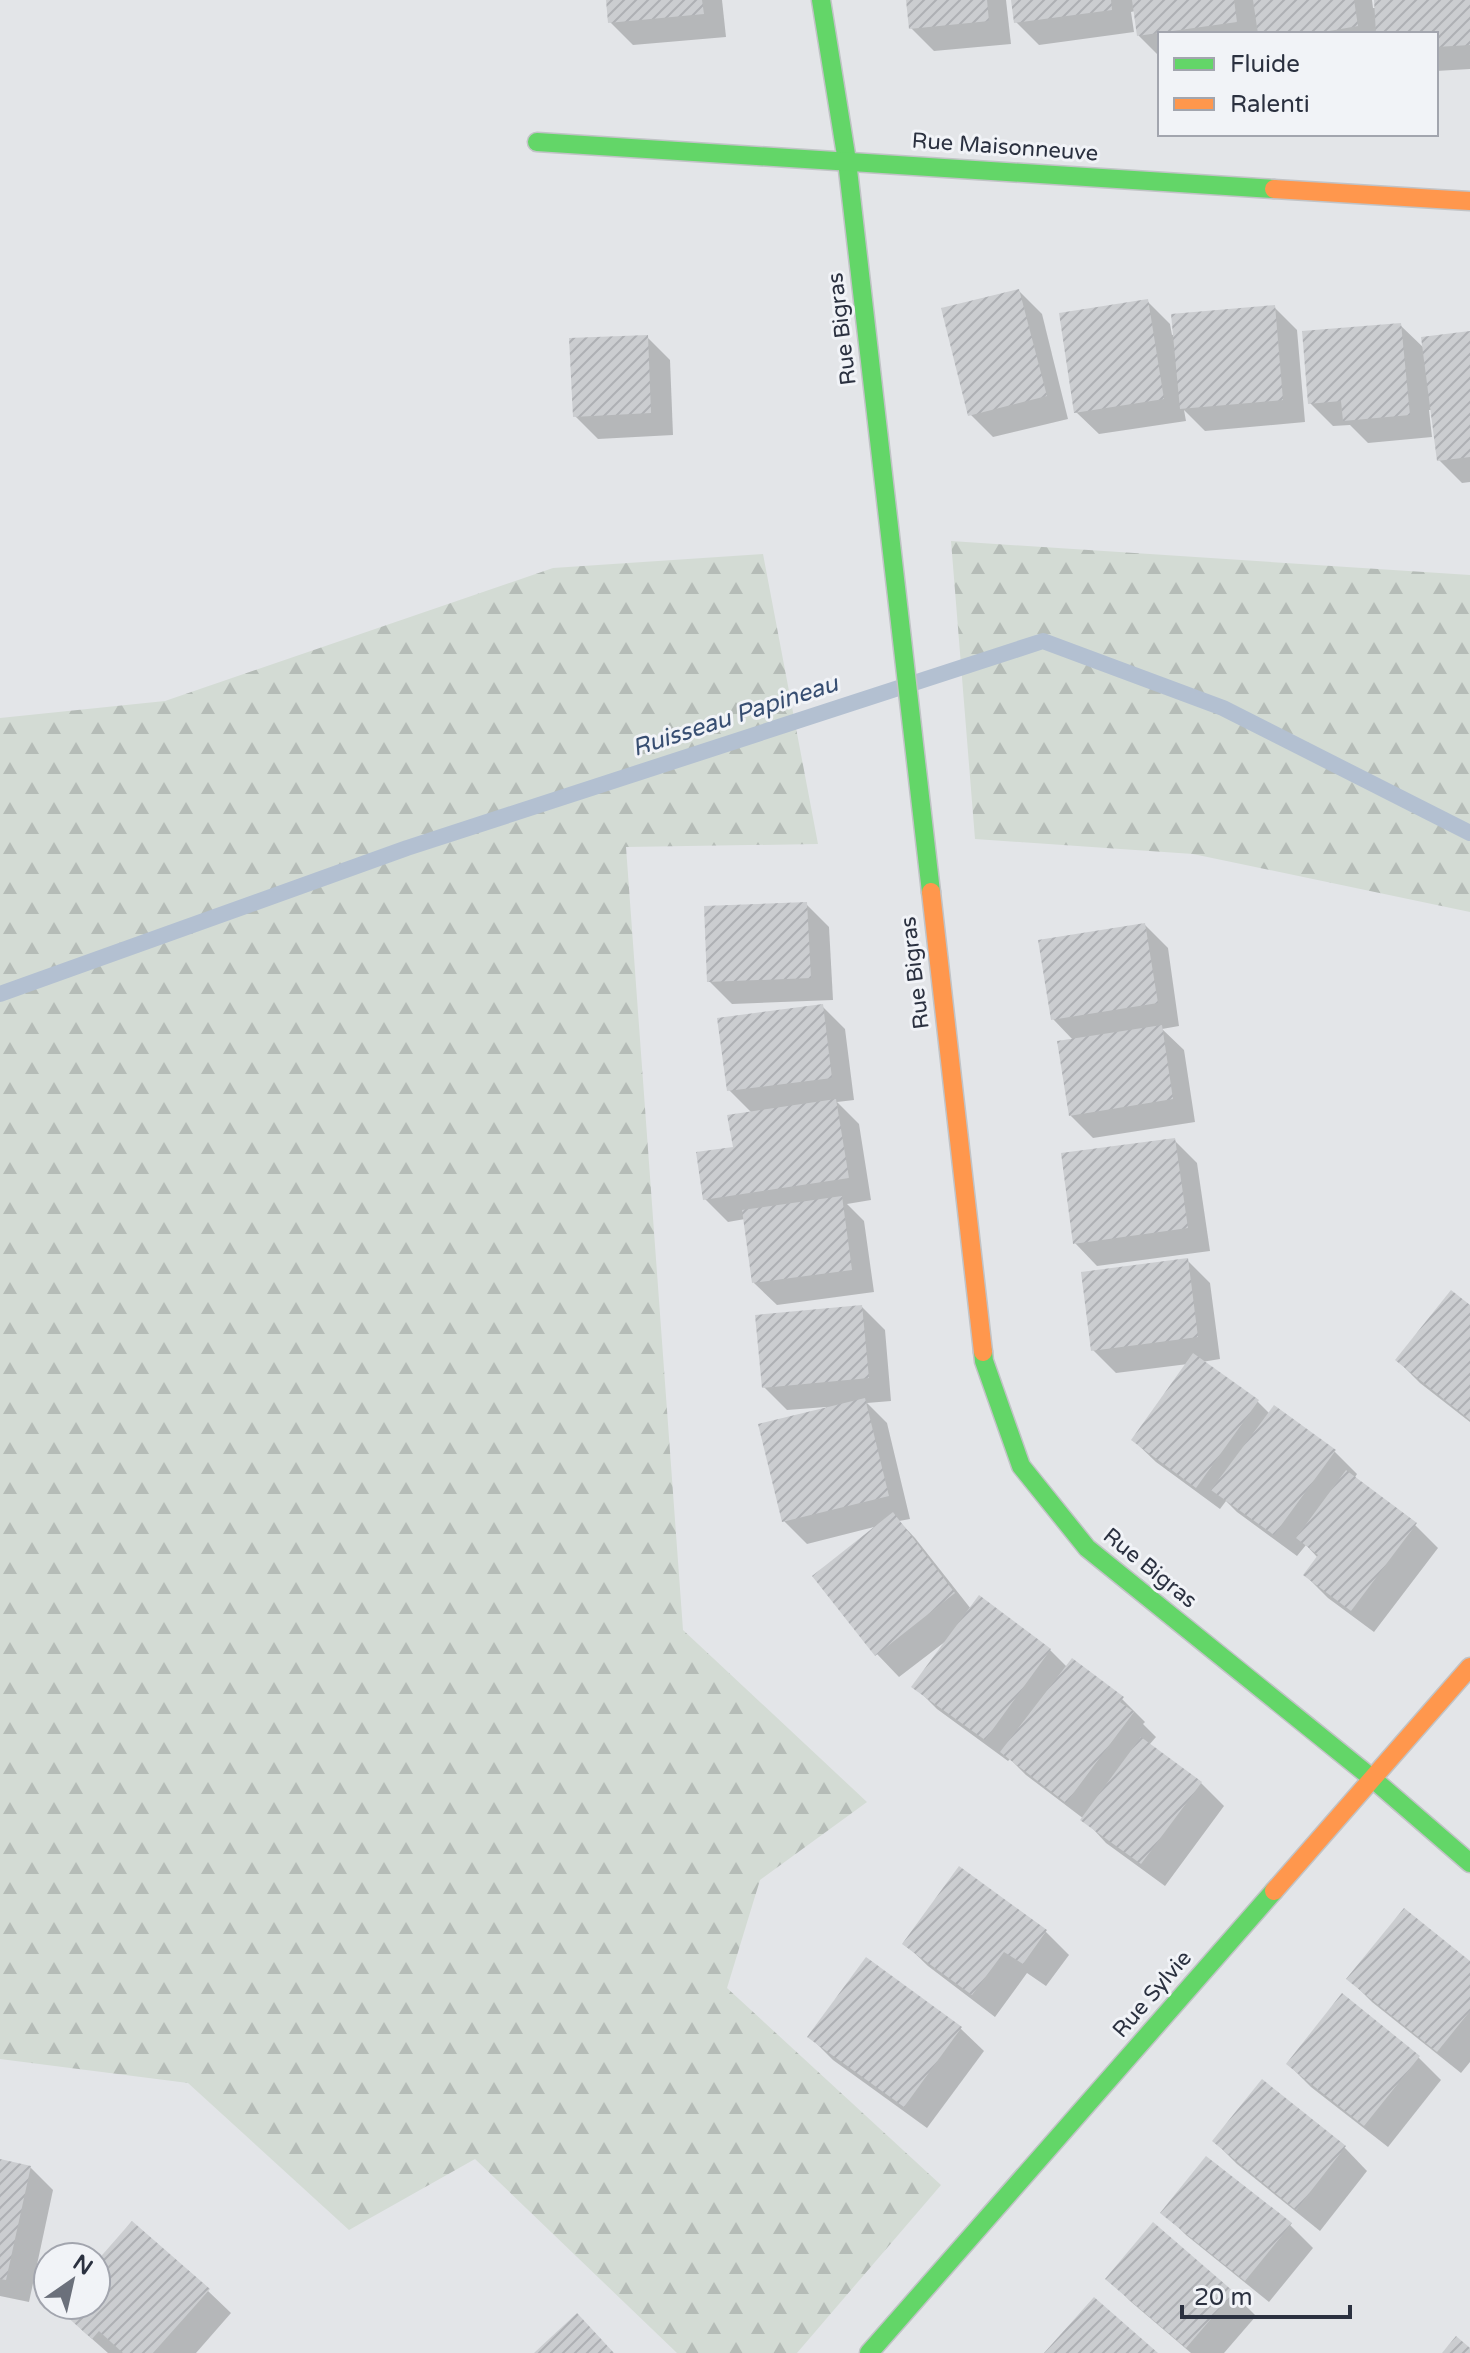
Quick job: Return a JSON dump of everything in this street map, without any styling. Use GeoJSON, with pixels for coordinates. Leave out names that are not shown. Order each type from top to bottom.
{"type":"FeatureCollection","features":[{"type":"Feature","properties":{"kind":"street","name":"Rue Bigras"},"geometry":{"type":"LineString","coordinates":[[821,0],[847,161],[984,1361],[1021,1466],[1087,1548],[1373,1779],[1470,1863]]}},
{"type":"Feature","properties":{"kind":"street","name":"Rue Maisonneuve"},"geometry":{"type":"LineString","coordinates":[[537,142],[1470,201]]}},
{"type":"Feature","properties":{"kind":"street","name":"Rue Sylvie"},"geometry":{"type":"LineString","coordinates":[[869,2353],[1470,1667]]}},
{"type":"Feature","properties":{"kind":"green space"},"geometry":{"type":"Polygon","coordinates":[[[951,541],[1470,575],[1470,912],[1193,854],[975,839],[951,541]]]}},
{"type":"Feature","properties":{"kind":"green space"},"geometry":{"type":"Polygon","coordinates":[[[763,554],[818,844],[626,847],[683,1630],[867,1802],[760,1880],[727,1988],[941,2185],[797,2353],[677,2353],[475,2159],[349,2230],[188,2083],[0,2059],[0,718],[165,701],[553,568],[763,554]]]}},
{"type":"Feature","properties":{"kind":"building"},"geometry":{"type":"Polygon","coordinates":[[[606,0],[702,0],[704,14],[608,23],[606,0]]]}},
{"type":"Feature","properties":{"kind":"building"},"geometry":{"type":"Polygon","coordinates":[[[906,0],[987,0],[989,21],[909,29],[906,0]]]}},
{"type":"Feature","properties":{"kind":"building"},"geometry":{"type":"Polygon","coordinates":[[[1011,0],[1111,0],[1112,10],[1014,23],[1011,0]]]}},
{"type":"Feature","properties":{"kind":"building"},"geometry":{"type":"Polygon","coordinates":[[[1132,0],[1234,0],[1237,22],[1137,36],[1132,0]]]}},
{"type":"Feature","properties":{"kind":"building"},"geometry":{"type":"Polygon","coordinates":[[[1253,0],[1354,0],[1358,26],[1324,32],[1258,32],[1253,0]]]}},
{"type":"Feature","properties":{"kind":"building"},"geometry":{"type":"Polygon","coordinates":[[[1374,0],[1470,0],[1470,45],[1438,47],[1438,32],[1376,32],[1374,0]]]}},
{"type":"Feature","properties":{"kind":"building"},"geometry":{"type":"Polygon","coordinates":[[[1019,289],[1047,396],[968,416],[941,308],[1019,289]]]}},
{"type":"Feature","properties":{"kind":"building"},"geometry":{"type":"Polygon","coordinates":[[[1148,299],[1164,399],[1074,413],[1059,313],[1148,299]]]}},
{"type":"Feature","properties":{"kind":"building"},"geometry":{"type":"Polygon","coordinates":[[[1275,305],[1283,400],[1180,409],[1171,314],[1275,305]]]}},
{"type":"Feature","properties":{"kind":"building"},"geometry":{"type":"Polygon","coordinates":[[[1401,323],[1410,415],[1343,421],[1341,401],[1308,404],[1302,331],[1401,323]]]}},
{"type":"Feature","properties":{"kind":"building"},"geometry":{"type":"Polygon","coordinates":[[[1470,331],[1470,457],[1437,461],[1421,337],[1470,331]]]}},
{"type":"Feature","properties":{"kind":"building"},"geometry":{"type":"Polygon","coordinates":[[[648,335],[651,413],[573,417],[569,338],[648,335]]]}},
{"type":"Feature","properties":{"kind":"building"},"geometry":{"type":"Polygon","coordinates":[[[807,902],[811,978],[707,982],[704,906],[807,902]]]}},
{"type":"Feature","properties":{"kind":"building"},"geometry":{"type":"Polygon","coordinates":[[[1145,923],[1158,1003],[1051,1020],[1038,940],[1145,923]]]}},
{"type":"Feature","properties":{"kind":"building"},"geometry":{"type":"Polygon","coordinates":[[[823,1004],[832,1078],[727,1091],[717,1018],[823,1004]]]}},
{"type":"Feature","properties":{"kind":"building"},"geometry":{"type":"Polygon","coordinates":[[[1162,1025],[1173,1099],[1069,1116],[1057,1041],[1162,1025]]]}},
{"type":"Feature","properties":{"kind":"building"},"geometry":{"type":"Polygon","coordinates":[[[836,1099],[849,1178],[703,1200],[696,1152],[733,1147],[727,1115],[836,1099]]]}},
{"type":"Feature","properties":{"kind":"building"},"geometry":{"type":"Polygon","coordinates":[[[1175,1138],[1188,1228],[1073,1244],[1061,1153],[1175,1138]]]}},
{"type":"Feature","properties":{"kind":"building"},"geometry":{"type":"Polygon","coordinates":[[[842,1196],[852,1270],[752,1283],[742,1210],[842,1196]]]}},
{"type":"Feature","properties":{"kind":"building"},"geometry":{"type":"Polygon","coordinates":[[[1188,1258],[1198,1337],[1091,1351],[1081,1272],[1188,1258]]]}},
{"type":"Feature","properties":{"kind":"building"},"geometry":{"type":"Polygon","coordinates":[[[1451,1290],[1470,1305],[1470,1420],[1395,1360],[1451,1290]]]}},
{"type":"Feature","properties":{"kind":"building"},"geometry":{"type":"Polygon","coordinates":[[[862,1305],[869,1378],[762,1388],[755,1315],[862,1305]]]}},
{"type":"Feature","properties":{"kind":"building"},"geometry":{"type":"Polygon","coordinates":[[[1193,1353],[1259,1400],[1196,1488],[1131,1440],[1193,1353]]]}},
{"type":"Feature","properties":{"kind":"building"},"geometry":{"type":"Polygon","coordinates":[[[865,1398],[889,1496],[782,1522],[758,1424],[865,1398]]]}},
{"type":"Feature","properties":{"kind":"building"},"geometry":{"type":"Polygon","coordinates":[[[1274,1405],[1336,1450],[1274,1535],[1211,1490],[1274,1405]]]}},
{"type":"Feature","properties":{"kind":"building"},"geometry":{"type":"Polygon","coordinates":[[[1346,1470],[1417,1523],[1351,1611],[1303,1575],[1318,1555],[1296,1538],[1346,1470]]]}},
{"type":"Feature","properties":{"kind":"building"},"geometry":{"type":"Polygon","coordinates":[[[893,1512],[955,1593],[875,1656],[812,1576],[893,1512]]]}},
{"type":"Feature","properties":{"kind":"building"},"geometry":{"type":"Polygon","coordinates":[[[979,1595],[1051,1649],[985,1740],[911,1687],[979,1595]]]}},
{"type":"Feature","properties":{"kind":"building"},"geometry":{"type":"Polygon","coordinates":[[[1072,1658],[1124,1697],[1120,1702],[1134,1712],[1066,1803],[1000,1752],[1072,1658]]]}},
{"type":"Feature","properties":{"kind":"building"},"geometry":{"type":"Polygon","coordinates":[[[1141,1737],[1202,1782],[1141,1864],[1080,1820],[1141,1737]]]}},
{"type":"Feature","properties":{"kind":"building"},"geometry":{"type":"Polygon","coordinates":[[[959,1866],[1047,1930],[1023,1964],[1004,1952],[972,1995],[902,1944],[959,1866]]]}},
{"type":"Feature","properties":{"kind":"building"},"geometry":{"type":"Polygon","coordinates":[[[1404,1908],[1470,1961],[1470,2011],[1437,2052],[1346,1979],[1404,1908]]]}},
{"type":"Feature","properties":{"kind":"building"},"geometry":{"type":"Polygon","coordinates":[[[866,1957],[962,2027],[904,2107],[807,2037],[866,1957]]]}},
{"type":"Feature","properties":{"kind":"building"},"geometry":{"type":"Polygon","coordinates":[[[1342,1993],[1420,2056],[1364,2126],[1286,2064],[1342,1993]]]}},
{"type":"Feature","properties":{"kind":"building"},"geometry":{"type":"Polygon","coordinates":[[[1262,2079],[1346,2146],[1296,2210],[1212,2141],[1262,2079]]]}},
{"type":"Feature","properties":{"kind":"building"},"geometry":{"type":"Polygon","coordinates":[[[1206,2156],[1292,2223],[1245,2281],[1160,2213],[1206,2156]]]}},
{"type":"Feature","properties":{"kind":"building"},"geometry":{"type":"Polygon","coordinates":[[[0,2159],[31,2166],[6,2280],[0,2279],[0,2159]]]}},
{"type":"Feature","properties":{"kind":"building"},"geometry":{"type":"Polygon","coordinates":[[[132,2221],[210,2289],[153,2353],[123,2353],[99,2331],[92,2339],[72,2321],[112,2321],[112,2244],[132,2221]]]}},
{"type":"Feature","properties":{"kind":"building"},"geometry":{"type":"Polygon","coordinates":[[[1153,2222],[1234,2292],[1186,2348],[1105,2279],[1153,2222]]]}},
{"type":"Feature","properties":{"kind":"building"},"geometry":{"type":"Polygon","coordinates":[[[1094,2297],[1158,2353],[1044,2353],[1094,2297]]]}},
{"type":"Feature","properties":{"kind":"building"},"geometry":{"type":"Polygon","coordinates":[[[577,2313],[614,2353],[534,2353],[577,2313]]]}},
{"type":"Feature","properties":{"kind":"building"},"geometry":{"type":"Polygon","coordinates":[[[1456,2336],[1470,2348],[1470,2353],[1442,2353],[1456,2336]]]}},
{"type":"Feature","properties":{"kind":"waterway","name":"Ruisseau Papineau"},"geometry":{"type":"LineString","coordinates":[[0,994],[407,848],[1043,641],[1223,708],[1470,833]]}},
{"type":"Feature","properties":{"kind":"traffic: fast"},"geometry":{"type":"LineString","coordinates":[[821,0],[847,161],[931,892]]}},
{"type":"Feature","properties":{"kind":"traffic: fast"},"geometry":{"type":"LineString","coordinates":[[537,142],[1274,189]]}},
{"type":"Feature","properties":{"kind":"traffic: fast"},"geometry":{"type":"LineString","coordinates":[[983,1352],[1021,1466],[1087,1548],[1373,1779],[1470,1863]]}},
{"type":"Feature","properties":{"kind":"traffic: fast"},"geometry":{"type":"LineString","coordinates":[[869,2353],[1274,1891]]}},
{"type":"Feature","properties":{"kind":"traffic: slow"},"geometry":{"type":"LineString","coordinates":[[1274,189],[1470,201]]}},
{"type":"Feature","properties":{"kind":"traffic: slow"},"geometry":{"type":"LineString","coordinates":[[931,892],[983,1352]]}},
{"type":"Feature","properties":{"kind":"traffic: slow"},"geometry":{"type":"LineString","coordinates":[[1274,1891],[1470,1667]]}}]}
